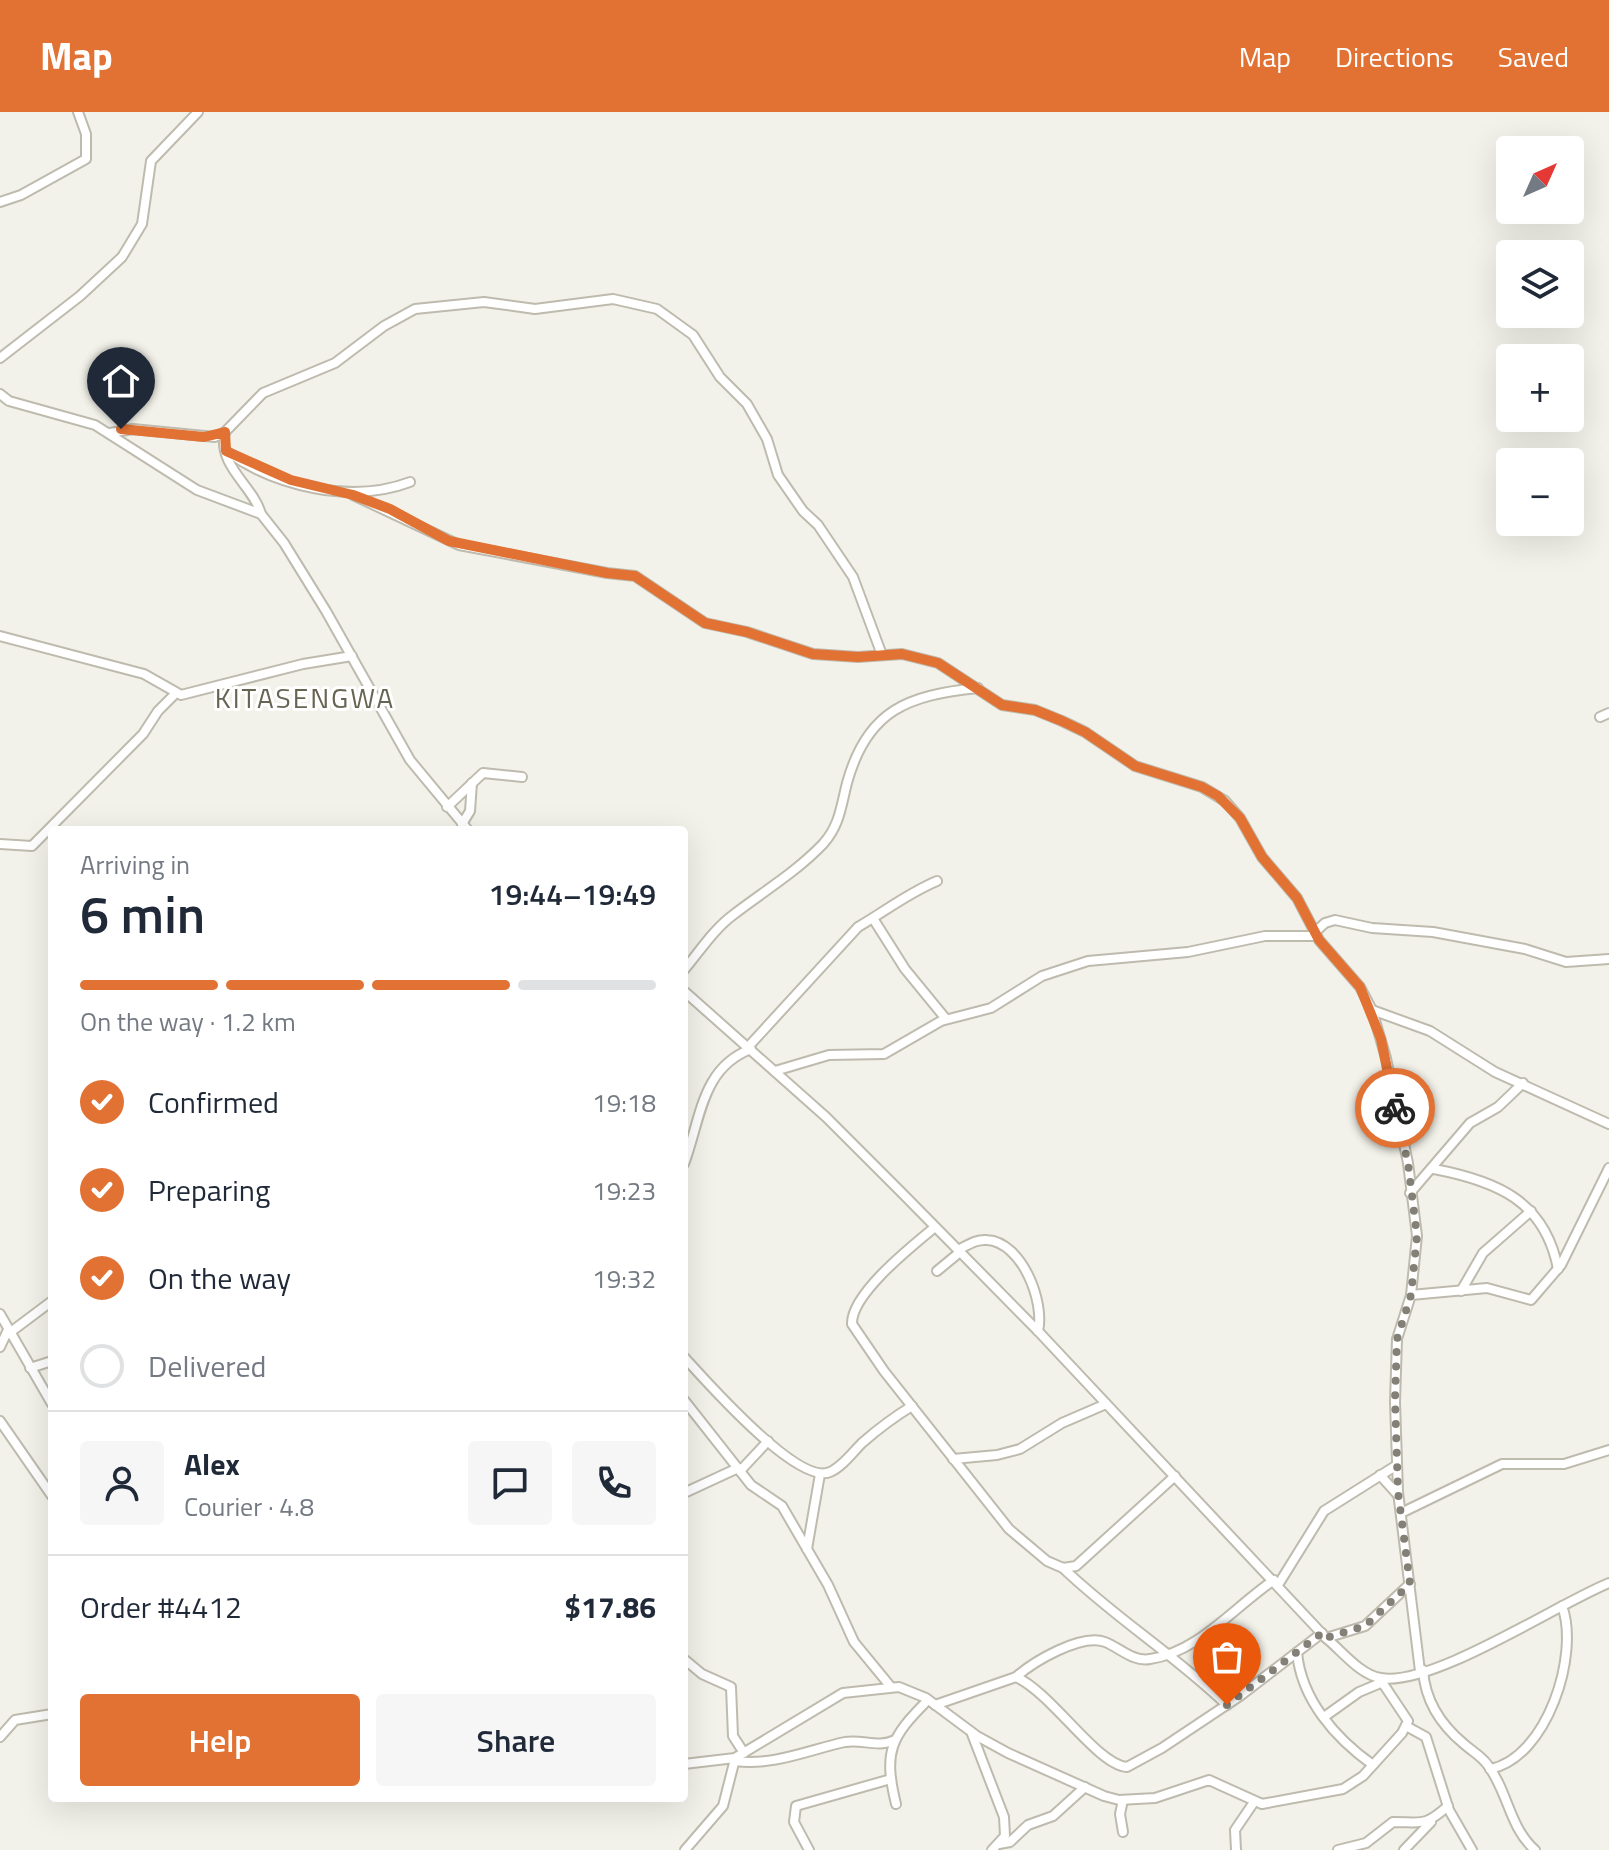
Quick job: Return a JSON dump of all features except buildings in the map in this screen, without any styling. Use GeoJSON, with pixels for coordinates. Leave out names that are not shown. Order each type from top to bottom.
{"type":"FeatureCollection","features":[{"type":"Feature","properties":{"kind":"street"},"geometry":{"type":"LineString","coordinates":[[0,202],[21,195],[86,159],[86,134],[78,112]]}},
{"type":"Feature","properties":{"kind":"street"},"geometry":{"type":"LineString","coordinates":[[0,358],[80,296],[122,257],[142,224],[151,161],[198,112]]}},
{"type":"Feature","properties":{"kind":"street"},"geometry":{"type":"LineString","coordinates":[[110,433],[133,429],[204,437],[225,432],[243,410],[272,388],[335,363],[394,319],[415,309],[484,302],[535,309],[605,299],[657,309],[693,335],[720,377],[747,404],[767,439],[775,470],[853,577],[882,655]]}},
{"type":"Feature","properties":{"kind":"street"},"geometry":{"type":"LineString","coordinates":[[0,394],[9,401],[82,420],[110,433],[197,490],[261,514]]}},
{"type":"Feature","properties":{"kind":"street"},"geometry":{"type":"LineString","coordinates":[[225,432],[226,451],[233,470],[284,543],[410,760],[464,826]]}},
{"type":"Feature","properties":{"kind":"street"},"geometry":{"type":"LineString","coordinates":[[226,451],[291,480],[353,495],[459,545],[607,573],[627,573],[705,623],[747,632],[813,654],[902,654],[938,663],[1002,705],[1035,710],[1075,726],[1135,766],[1202,787],[1225,801],[1240,818],[1262,857],[1297,898],[1315,935],[1351,975],[1372,1010],[1408,1163],[1417,1236],[1411,1295],[1397,1339],[1397,1465],[1424,1687],[1438,1715],[1490,1769],[1518,1831],[1535,1850]]}},
{"type":"Feature","properties":{"kind":"street"},"geometry":{"type":"LineString","coordinates":[[353,495],[410,482]]}},
{"type":"Feature","properties":{"kind":"street"},"geometry":{"type":"LineString","coordinates":[[0,636],[144,674],[175,694]]}},
{"type":"Feature","properties":{"kind":"street"},"geometry":{"type":"LineString","coordinates":[[50,826],[143,734],[158,711],[175,694],[352,656]]}},
{"type":"Feature","properties":{"kind":"street"},"geometry":{"type":"LineString","coordinates":[[688,965],[726,921],[790,876],[832,833],[839,821],[859,752],[886,714],[917,699],[978,688]]}},
{"type":"Feature","properties":{"kind":"street"},"geometry":{"type":"LineString","coordinates":[[447,807],[472,783],[490,772],[522,777]]}},
{"type":"Feature","properties":{"kind":"street"},"geometry":{"type":"LineString","coordinates":[[465,826],[472,783]]}},
{"type":"Feature","properties":{"kind":"street"},"geometry":{"type":"LineString","coordinates":[[0,844],[32,846],[48,828]]}},
{"type":"Feature","properties":{"kind":"street"},"geometry":{"type":"LineString","coordinates":[[688,1152],[714,1076],[727,1061],[750,1048],[829,955],[858,927],[874,920],[892,904],[937,881]]}},
{"type":"Feature","properties":{"kind":"street"},"geometry":{"type":"LineString","coordinates":[[874,920],[905,969],[946,1019]]}},
{"type":"Feature","properties":{"kind":"street"},"geometry":{"type":"LineString","coordinates":[[775,1071],[829,1055],[884,1054],[946,1019],[991,1008],[1042,976],[1097,958],[1188,952],[1265,936],[1315,935],[1325,923],[1335,920],[1372,928],[1433,932],[1525,949],[1566,962],[1609,959]]}},
{"type":"Feature","properties":{"kind":"street"},"geometry":{"type":"LineString","coordinates":[[685,1850],[723,1806],[735,1760],[830,1699],[855,1691],[891,1687],[908,1690],[932,1702],[971,1732],[1008,1753],[1123,1800],[1155,1798],[1203,1780],[1216,1782],[1254,1802],[1270,1804],[1343,1789],[1373,1765],[1406,1726],[1405,1712],[1381,1680],[1358,1666],[1324,1635],[1038,1331],[775,1071],[688,996]]}},
{"type":"Feature","properties":{"kind":"street"},"geometry":{"type":"LineString","coordinates":[[1372,1010],[1430,1031],[1475,1061],[1609,1124]]}},
{"type":"Feature","properties":{"kind":"street"},"geometry":{"type":"LineString","coordinates":[[1410,1193],[1434,1169],[1470,1123],[1498,1107],[1523,1083]]}},
{"type":"Feature","properties":{"kind":"street"},"geometry":{"type":"LineString","coordinates":[[1411,1295],[1487,1288],[1531,1300],[1558,1270],[1609,1168]]}},
{"type":"Feature","properties":{"kind":"street"},"geometry":{"type":"LineString","coordinates":[[1434,1169],[1471,1176],[1518,1199],[1551,1239],[1558,1270]]}},
{"type":"Feature","properties":{"kind":"street"},"geometry":{"type":"LineString","coordinates":[[1461,1291],[1483,1253],[1531,1211]]}},
{"type":"Feature","properties":{"kind":"street"},"geometry":{"type":"LineString","coordinates":[[935,1227],[867,1291],[851,1317],[861,1340],[1019,1539],[1063,1568],[1097,1602],[1169,1654],[1227,1705]]}},
{"type":"Feature","properties":{"kind":"street"},"geometry":{"type":"LineString","coordinates":[[937,1271],[977,1240],[986,1239],[1009,1251],[1037,1291],[1041,1315],[1038,1331]]}},
{"type":"Feature","properties":{"kind":"street"},"geometry":{"type":"LineString","coordinates":[[0,1347],[8,1333],[48,1304]]}},
{"type":"Feature","properties":{"kind":"street"},"geometry":{"type":"LineString","coordinates":[[0,1314],[8,1333],[48,1397]]}},
{"type":"Feature","properties":{"kind":"street"},"geometry":{"type":"LineString","coordinates":[[688,1361],[768,1441],[800,1466],[820,1474],[836,1469],[880,1428],[912,1406]]}},
{"type":"Feature","properties":{"kind":"street"},"geometry":{"type":"LineString","coordinates":[[30,1368],[48,1362]]}},
{"type":"Feature","properties":{"kind":"street"},"geometry":{"type":"LineString","coordinates":[[953,1459],[1020,1449],[1062,1423],[1106,1404]]}},
{"type":"Feature","properties":{"kind":"street"},"geometry":{"type":"LineString","coordinates":[[688,1405],[751,1485],[782,1506],[854,1642],[891,1687]]}},
{"type":"Feature","properties":{"kind":"street"},"geometry":{"type":"LineString","coordinates":[[0,1421],[48,1490]]}},
{"type":"Feature","properties":{"kind":"street"},"geometry":{"type":"LineString","coordinates":[[688,1491],[739,1470],[768,1441]]}},
{"type":"Feature","properties":{"kind":"street"},"geometry":{"type":"LineString","coordinates":[[1401,1513],[1502,1464],[1564,1464],[1609,1450]]}},
{"type":"Feature","properties":{"kind":"street"},"geometry":{"type":"LineString","coordinates":[[896,1804],[891,1779],[895,1740],[900,1728],[932,1702],[1016,1677],[1040,1659],[1090,1641],[1106,1643],[1143,1660],[1169,1654],[1201,1637],[1276,1583],[1324,1511],[1363,1490],[1397,1465]]}},
{"type":"Feature","properties":{"kind":"street"},"geometry":{"type":"LineString","coordinates":[[807,1549],[820,1474]]}},
{"type":"Feature","properties":{"kind":"street"},"geometry":{"type":"LineString","coordinates":[[1380,1475],[1399,1496]]}},
{"type":"Feature","properties":{"kind":"street"},"geometry":{"type":"LineString","coordinates":[[1063,1568],[1076,1566],[1091,1555],[1175,1476]]}},
{"type":"Feature","properties":{"kind":"street"},"geometry":{"type":"LineString","coordinates":[[1324,1717],[1381,1680],[1422,1671],[1501,1640],[1609,1583]]}},
{"type":"Feature","properties":{"kind":"street"},"geometry":{"type":"LineString","coordinates":[[1016,1677],[1042,1694],[1110,1761],[1120,1766],[1136,1763],[1227,1705],[1324,1635],[1365,1626],[1410,1584]]}},
{"type":"Feature","properties":{"kind":"street"},"geometry":{"type":"LineString","coordinates":[[1490,1769],[1514,1758],[1549,1716],[1569,1652],[1568,1622],[1562,1606]]}},
{"type":"Feature","properties":{"kind":"street"},"geometry":{"type":"LineString","coordinates":[[1297,1652],[1305,1689],[1347,1744],[1373,1765]]}},
{"type":"Feature","properties":{"kind":"street"},"geometry":{"type":"LineString","coordinates":[[688,1662],[702,1674],[731,1687],[733,1736],[744,1753]]}},
{"type":"Feature","properties":{"kind":"street"},"geometry":{"type":"LineString","coordinates":[[0,1737],[15,1720],[48,1715]]}},
{"type":"Feature","properties":{"kind":"street"},"geometry":{"type":"LineString","coordinates":[[1406,1726],[1426,1737],[1448,1806],[1472,1850]]}},
{"type":"Feature","properties":{"kind":"street"},"geometry":{"type":"LineString","coordinates":[[971,1732],[1004,1817],[1006,1833],[995,1847]]}},
{"type":"Feature","properties":{"kind":"street"},"geometry":{"type":"LineString","coordinates":[[688,1764],[735,1760],[769,1762],[844,1742],[880,1745],[895,1740]]}},
{"type":"Feature","properties":{"kind":"street"},"geometry":{"type":"LineString","coordinates":[[809,1850],[794,1822],[794,1810],[798,1804],[891,1779]]}},
{"type":"Feature","properties":{"kind":"street"},"geometry":{"type":"LineString","coordinates":[[995,1847],[1010,1842],[1028,1825],[1046,1820],[1085,1787]]}},
{"type":"Feature","properties":{"kind":"street"},"geometry":{"type":"LineString","coordinates":[[1123,1800],[1120,1814],[1123,1832]]}},
{"type":"Feature","properties":{"kind":"street"},"geometry":{"type":"LineString","coordinates":[[1236,1850],[1235,1830],[1254,1802]]}},
{"type":"Feature","properties":{"kind":"street"},"geometry":{"type":"LineString","coordinates":[[1404,1850],[1448,1806]]}},
{"type":"Feature","properties":{"kind":"street"},"geometry":{"type":"LineString","coordinates":[[1338,1850],[1366,1843],[1393,1822],[1415,1825],[1431,1821]]}},
{"type":"Feature","properties":{"kind":"way so far"},"geometry":{"type":"LineString","coordinates":[[1227,1705],[1322,1633],[1326,1638],[1365,1626],[1410,1584],[1398,1492],[1395,1399],[1397,1339],[1411,1295],[1417,1236],[1408,1163],[1395,1108]]}},
{"type":"Feature","properties":{"kind":"district","name":"KITASENGWA"},"geometry":{"type":"Point","coordinates":[305,698]}},
{"type":"Feature","properties":{"kind":"route"},"geometry":{"type":"LineString","coordinates":[[121,429],[204,437],[215,437],[225,432],[226,451],[243,462],[306,486],[353,495],[390,509],[459,545],[504,551],[607,573],[627,573],[643,580],[705,623],[747,632],[813,654],[858,657],[902,654],[938,663],[951,668],[1002,705],[1024,707],[1062,721],[1085,732],[1135,766],[1202,787],[1225,801],[1240,818],[1262,857],[1297,898],[1311,929],[1360,987],[1372,1010],[1381,1039],[1395,1108]]}}]}
